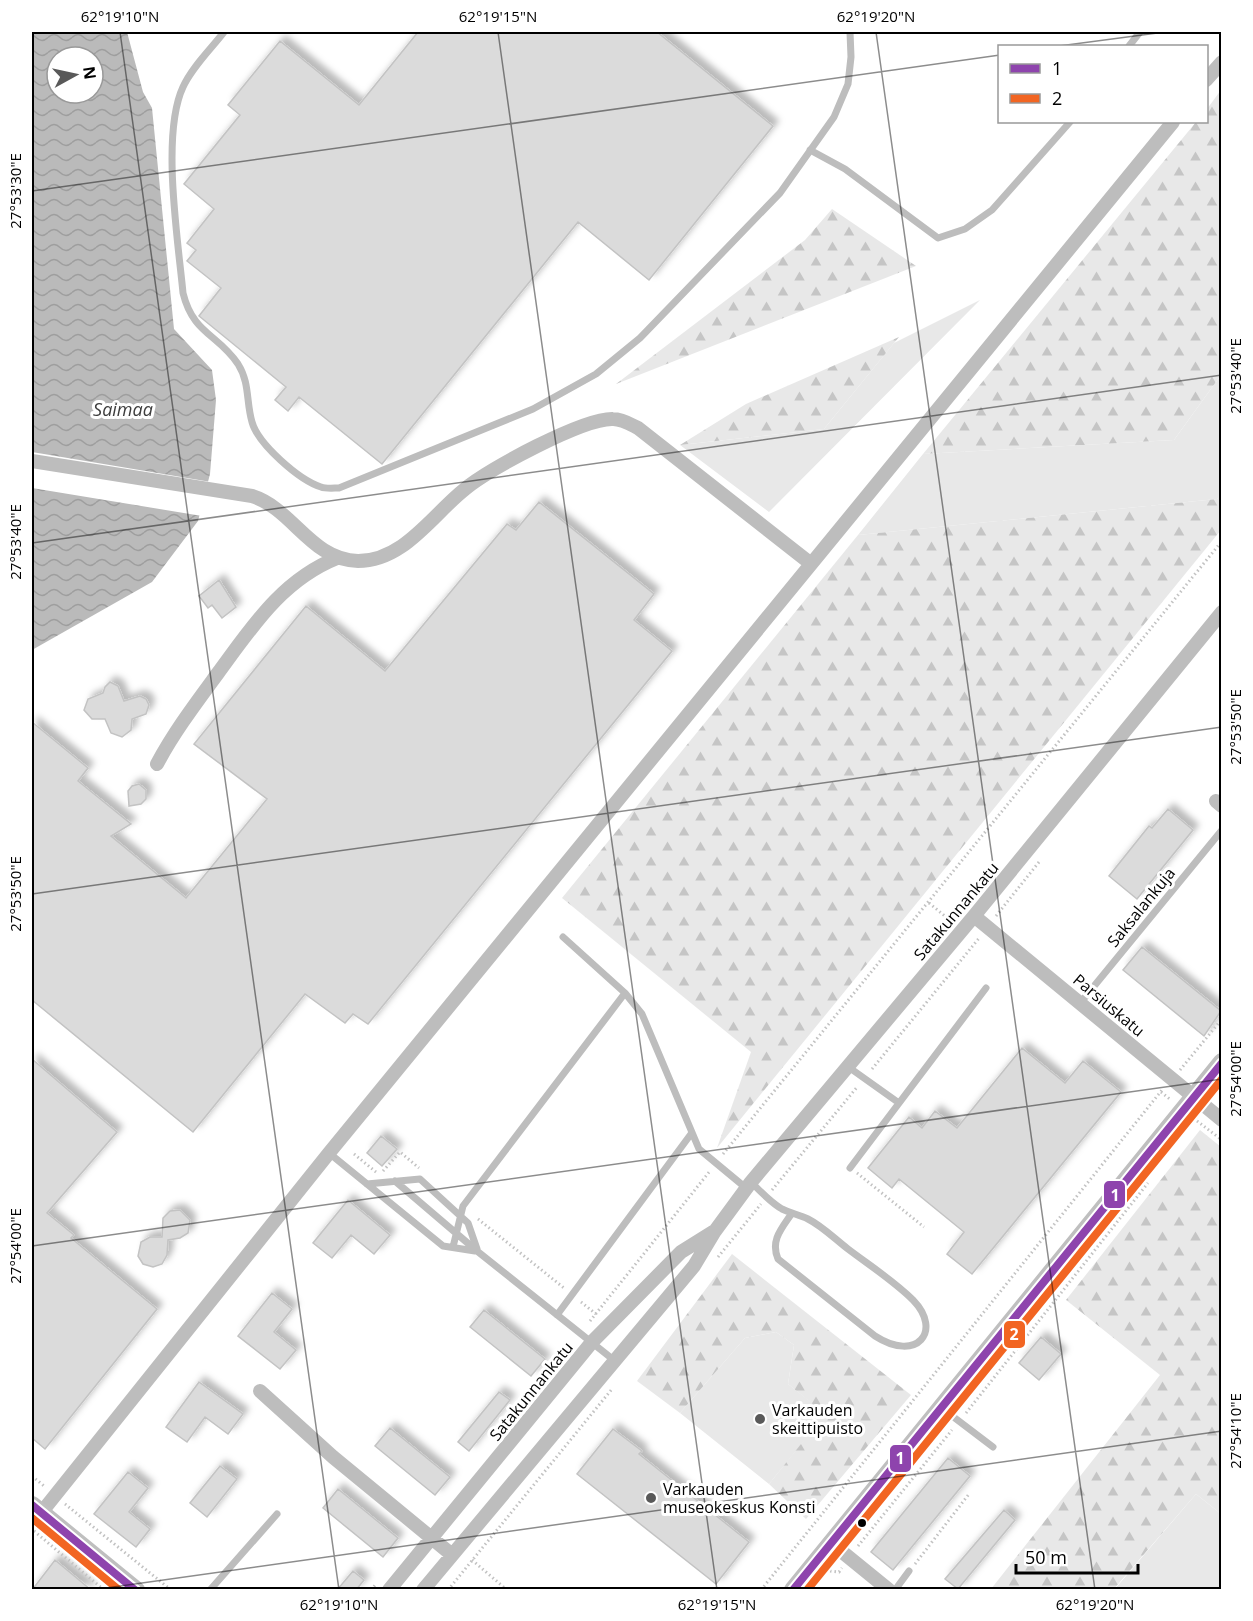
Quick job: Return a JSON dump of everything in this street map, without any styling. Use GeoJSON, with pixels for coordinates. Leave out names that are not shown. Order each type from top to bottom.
{"type":"FeatureCollection","features":[{"type":"Feature","properties":{"kind":"street"},"geometry":{"type":"LineString","coordinates":[[1208,78],[1221,62]]}},
{"type":"Feature","properties":{"kind":"street"},"geometry":{"type":"LineString","coordinates":[[136,1590],[35,1513],[54,1495],[329,1153],[1172,123]]}},
{"type":"Feature","properties":{"kind":"street"},"geometry":{"type":"LineString","coordinates":[[32,461],[252,496],[268,501],[319,549],[337,558],[357,561],[378,559],[404,546],[482,476],[533,448],[592,423],[611,418],[638,428],[810,563]]}},
{"type":"Feature","properties":{"kind":"street"},"geometry":{"type":"LineString","coordinates":[[157,765],[173,734],[261,613],[285,589],[313,567],[337,558]]}},
{"type":"Feature","properties":{"kind":"street","name":"Satakunnankatu"},"geometry":{"type":"LineString","coordinates":[[423,1590],[694,1266],[715,1231],[749,1185],[974,916],[1221,612]]}},
{"type":"Feature","properties":{"kind":"street","name":"Parsiuskatu"},"geometry":{"type":"LineString","coordinates":[[974,916],[1081,1002],[1221,1120]]}},
{"type":"Feature","properties":{"kind":"street"},"geometry":{"type":"LineString","coordinates":[[793,1590],[1221,1062]]}},
{"type":"Feature","properties":{"kind":"street","name":"Satakunnankatu"},"geometry":{"type":"LineString","coordinates":[[389,1590],[592,1342],[681,1252],[715,1231]]}},
{"type":"Feature","properties":{"kind":"street"},"geometry":{"type":"LineString","coordinates":[[260,1391],[333,1457],[451,1554]]}},
{"type":"Feature","properties":{"kind":"street"},"geometry":{"type":"LineString","coordinates":[[830,1542],[889,1590]]}},
{"type":"Feature","properties":{"kind":"lane"},"geometry":{"type":"LineString","coordinates":[[224,32],[184,84],[177,100],[172,176],[183,293],[188,312],[196,324],[238,365],[248,386],[255,431],[265,445],[300,475],[322,487],[339,488],[533,409],[596,374],[640,339],[780,193],[834,117],[848,84],[851,57],[850,32]]}},
{"type":"Feature","properties":{"kind":"lane"},"geometry":{"type":"LineString","coordinates":[[1130,45],[1140,32]]}},
{"type":"Feature","properties":{"kind":"lane"},"geometry":{"type":"LineString","coordinates":[[810,150],[845,169],[938,238],[965,229],[992,210],[1069,123]]}},
{"type":"Feature","properties":{"kind":"lane","name":"Saksalankuja"},"geometry":{"type":"LineString","coordinates":[[1081,1002],[1221,830]]}},
{"type":"Feature","properties":{"kind":"lane"},"geometry":{"type":"LineString","coordinates":[[563,938],[625,993],[642,1014],[699,1149],[715,1164],[767,1197],[780,1208],[809,1219],[916,1303],[923,1314],[925,1326],[922,1338],[915,1346],[901,1349],[881,1341],[778,1259],[774,1250],[775,1240],[792,1213]]}},
{"type":"Feature","properties":{"kind":"lane"},"geometry":{"type":"LineString","coordinates":[[850,1168],[986,988]]}},
{"type":"Feature","properties":{"kind":"lane"},"geometry":{"type":"LineString","coordinates":[[453,1247],[463,1206],[625,993]]}},
{"type":"Feature","properties":{"kind":"lane"},"geometry":{"type":"LineString","coordinates":[[847,1066],[899,1103]]}},
{"type":"Feature","properties":{"kind":"lane"},"geometry":{"type":"LineString","coordinates":[[557,1315],[691,1134]]}},
{"type":"Feature","properties":{"kind":"lane"},"geometry":{"type":"LineString","coordinates":[[329,1153],[443,1246],[477,1251]]}},
{"type":"Feature","properties":{"kind":"lane"},"geometry":{"type":"LineString","coordinates":[[367,1184],[420,1179],[468,1223],[477,1251]]}},
{"type":"Feature","properties":{"kind":"lane"},"geometry":{"type":"LineString","coordinates":[[395,1181],[456,1234],[615,1361]]}},
{"type":"Feature","properties":{"kind":"lane"},"geometry":{"type":"LineString","coordinates":[[941,1407],[993,1447]]}},
{"type":"Feature","properties":{"kind":"lane"},"geometry":{"type":"LineString","coordinates":[[210,1590],[277,1514]]}},
{"type":"Feature","properties":{"kind":"lane"},"geometry":{"type":"LineString","coordinates":[[895,1590],[909,1571]]}},
{"type":"Feature","properties":{"kind":"path"},"geometry":{"type":"LineString","coordinates":[[580,1334],[715,1164],[1221,541]]}},
{"type":"Feature","properties":{"kind":"path"},"geometry":{"type":"LineString","coordinates":[[715,1261],[1041,860]]}},
{"type":"Feature","properties":{"kind":"path"},"geometry":{"type":"LineString","coordinates":[[761,1590],[1221,1019]]}},
{"type":"Feature","properties":{"kind":"path"},"geometry":{"type":"LineString","coordinates":[[1190,1129],[1197,1120]]}},
{"type":"Feature","properties":{"kind":"path"},"geometry":{"type":"LineString","coordinates":[[354,1154],[376,1172],[384,1171],[400,1152],[423,1172]]}},
{"type":"Feature","properties":{"kind":"path"},"geometry":{"type":"LineString","coordinates":[[850,1168],[924,1227]]}},
{"type":"Feature","properties":{"kind":"path"},"geometry":{"type":"LineString","coordinates":[[828,1573],[834,1570],[838,1572],[1153,1176]]}},
{"type":"Feature","properties":{"kind":"path"},"geometry":{"type":"LineString","coordinates":[[463,1206],[596,1314]]}},
{"type":"Feature","properties":{"kind":"path"},"geometry":{"type":"LineString","coordinates":[[448,1590],[613,1388]]}},
{"type":"Feature","properties":{"kind":"path"},"geometry":{"type":"LineString","coordinates":[[32,1476],[171,1590]]}},
{"type":"Feature","properties":{"kind":"path"},"geometry":{"type":"LineString","coordinates":[[909,1571],[969,1494]]}},
{"type":"Feature","properties":{"kind":"path"},"geometry":{"type":"LineString","coordinates":[[32,1529],[104,1590]]}},
{"type":"Feature","properties":{"kind":"path"},"geometry":{"type":"LineString","coordinates":[[472,1560],[507,1590]]}},
{"type":"Feature","properties":{"kind":"green space"},"geometry":{"type":"Polygon","coordinates":[[[1221,90],[1221,375],[1174,440],[923,454],[1195,123],[1208,123],[1208,108],[1221,90]]]}},
{"type":"Feature","properties":{"kind":"green space"},"geometry":{"type":"Polygon","coordinates":[[[832,209],[916,266],[616,384],[805,240],[832,209]]]}},
{"type":"Feature","properties":{"kind":"green space"},"geometry":{"type":"Polygon","coordinates":[[[980,300],[769,512],[680,445],[824,429],[894,343],[980,300]]]}},
{"type":"Feature","properties":{"kind":"green space"},"geometry":{"type":"Polygon","coordinates":[[[899,337],[824,429],[680,445],[746,404],[899,337]]]}},
{"type":"Feature","properties":{"kind":"green space"},"geometry":{"type":"Polygon","coordinates":[[[1221,375],[1222,493],[1217,499],[858,535],[923,454],[1174,440],[1221,375]]]}},
{"type":"Feature","properties":{"kind":"green space"},"geometry":{"type":"Polygon","coordinates":[[[1221,493],[1221,530],[717,1148],[751,1052],[562,898],[858,535],[1217,499],[1221,493]]]}},
{"type":"Feature","properties":{"kind":"green space"},"geometry":{"type":"Polygon","coordinates":[[[1200,1130],[1221,1147],[1221,1514],[1196,1494],[1114,1589],[991,1589],[1160,1375],[1066,1300],[1200,1130]]]}},
{"type":"Feature","properties":{"kind":"green space"},"geometry":{"type":"Polygon","coordinates":[[[732,1254],[911,1395],[806,1519],[769,1484],[825,1414],[788,1384],[794,1345],[776,1332],[745,1338],[680,1413],[637,1381],[732,1254]]]}},
{"type":"Feature","properties":{"kind":"green space","name":"Varkauden skeittipuisto"},"geometry":{"type":"Polygon","coordinates":[[[776,1332],[794,1345],[788,1384],[826,1414],[769,1484],[680,1413],[745,1338],[776,1332]]]}},
{"type":"Feature","properties":{"kind":"green space"},"geometry":{"type":"Polygon","coordinates":[[[1196,1494],[1221,1514],[1221,1589],[1114,1590],[1196,1494]]]}},
{"type":"Feature","properties":{"kind":"water","name":"Saimaa"},"geometry":{"type":"Polygon","coordinates":[[[32,32],[127,32],[143,92],[152,108],[174,329],[212,370],[216,400],[210,474],[198,521],[152,582],[32,650],[32,32]]]}},
{"type":"Feature","properties":{"kind":"pier"},"geometry":{"type":"Polygon","coordinates":[[[32,452],[211,482],[202,516],[32,488],[32,452]]]}},
{"type":"Feature","properties":{"kind":"building"},"geometry":{"type":"Polygon","coordinates":[[[418,32],[657,32],[773,126],[649,280],[578,222],[382,464],[299,397],[288,411],[275,400],[286,387],[199,316],[221,288],[187,261],[196,250],[187,243],[214,209],[184,184],[240,115],[228,105],[280,41],[359,105],[418,32]]]}},
{"type":"Feature","properties":{"kind":"building"},"geometry":{"type":"Polygon","coordinates":[[[539,502],[654,594],[634,620],[672,651],[368,1024],[353,1014],[345,1023],[305,994],[193,1132],[32,1000],[32,722],[88,768],[78,781],[131,824],[111,836],[186,898],[267,799],[194,744],[306,606],[385,671],[507,524],[516,530],[539,502]]]}},
{"type":"Feature","properties":{"kind":"building"},"geometry":{"type":"Polygon","coordinates":[[[219,580],[236,607],[222,618],[212,605],[208,608],[199,596],[219,580]]]}},
{"type":"Feature","properties":{"kind":"building"},"geometry":{"type":"Polygon","coordinates":[[[110,682],[118,686],[124,701],[140,696],[146,699],[149,705],[146,714],[132,719],[131,730],[122,737],[111,733],[105,719],[92,719],[84,710],[88,699],[103,693],[110,682]]]}},
{"type":"Feature","properties":{"kind":"building"},"geometry":{"type":"Polygon","coordinates":[[[139,784],[146,790],[146,799],[141,804],[129,806],[128,791],[132,786],[139,784]]]}},
{"type":"Feature","properties":{"kind":"building"},"geometry":{"type":"Polygon","coordinates":[[[1168,809],[1193,830],[1137,899],[1109,876],[1149,826],[1152,828],[1168,809]]]}},
{"type":"Feature","properties":{"kind":"building"},"geometry":{"type":"Polygon","coordinates":[[[1142,947],[1221,1011],[1204,1036],[1123,970],[1142,947]]]}},
{"type":"Feature","properties":{"kind":"building"},"geometry":{"type":"Polygon","coordinates":[[[1022,1048],[1065,1083],[1083,1061],[1121,1092],[972,1274],[947,1254],[964,1232],[899,1179],[892,1188],[868,1168],[909,1117],[922,1128],[935,1111],[957,1128],[1022,1048]]]}},
{"type":"Feature","properties":{"kind":"building"},"geometry":{"type":"Polygon","coordinates":[[[32,1059],[117,1132],[47,1213],[74,1235],[71,1238],[157,1309],[45,1449],[32,1438],[32,1059]]]}},
{"type":"Feature","properties":{"kind":"building"},"geometry":{"type":"Polygon","coordinates":[[[381,1136],[397,1149],[382,1166],[367,1153],[381,1136]]]}},
{"type":"Feature","properties":{"kind":"building"},"geometry":{"type":"Polygon","coordinates":[[[348,1200],[390,1235],[374,1254],[351,1235],[332,1258],[313,1243],[348,1200]]]}},
{"type":"Feature","properties":{"kind":"building"},"geometry":{"type":"Polygon","coordinates":[[[180,1210],[190,1220],[188,1233],[180,1238],[168,1240],[167,1255],[162,1264],[153,1267],[143,1264],[138,1256],[141,1242],[150,1237],[162,1237],[163,1218],[170,1211],[180,1210]]]}},
{"type":"Feature","properties":{"kind":"building"},"geometry":{"type":"Polygon","coordinates":[[[272,1293],[292,1309],[274,1332],[296,1350],[280,1369],[238,1336],[272,1293]]]}},
{"type":"Feature","properties":{"kind":"building"},"geometry":{"type":"Polygon","coordinates":[[[484,1310],[545,1359],[531,1376],[470,1327],[484,1310]]]}},
{"type":"Feature","properties":{"kind":"building"},"geometry":{"type":"Polygon","coordinates":[[[1041,1337],[1061,1354],[1039,1380],[1019,1363],[1041,1337]]]}},
{"type":"Feature","properties":{"kind":"building"},"geometry":{"type":"Polygon","coordinates":[[[199,1382],[243,1414],[228,1434],[205,1417],[187,1442],[166,1427],[199,1382]]]}},
{"type":"Feature","properties":{"kind":"building"},"geometry":{"type":"Polygon","coordinates":[[[499,1392],[510,1400],[469,1451],[458,1442],[499,1392]]]}},
{"type":"Feature","properties":{"kind":"building"},"geometry":{"type":"Polygon","coordinates":[[[390,1428],[450,1477],[435,1495],[375,1446],[390,1428]]]}},
{"type":"Feature","properties":{"kind":"building","name":"Varkauden museokeskus Konsti"},"geometry":{"type":"Polygon","coordinates":[[[613,1429],[642,1451],[639,1454],[749,1542],[716,1584],[577,1474],[613,1429]]]}},
{"type":"Feature","properties":{"kind":"building"},"geometry":{"type":"Polygon","coordinates":[[[948,1458],[970,1476],[893,1570],[871,1552],[948,1458]]]}},
{"type":"Feature","properties":{"kind":"building"},"geometry":{"type":"Polygon","coordinates":[[[220,1466],[237,1479],[207,1517],[190,1503],[220,1466]]]}},
{"type":"Feature","properties":{"kind":"building"},"geometry":{"type":"Polygon","coordinates":[[[128,1472],[148,1488],[129,1512],[150,1529],[136,1547],[94,1514],[128,1472]]]}},
{"type":"Feature","properties":{"kind":"building"},"geometry":{"type":"Polygon","coordinates":[[[338,1489],[398,1538],[383,1557],[323,1508],[338,1489]]]}},
{"type":"Feature","properties":{"kind":"building"},"geometry":{"type":"Polygon","coordinates":[[[1004,1510],[1015,1520],[958,1589],[945,1579],[1004,1510]]]}},
{"type":"Feature","properties":{"kind":"building"},"geometry":{"type":"Polygon","coordinates":[[[55,1560],[91,1590],[32,1590],[55,1560]]]}},
{"type":"Feature","properties":{"kind":"building"},"geometry":{"type":"Polygon","coordinates":[[[353,1571],[364,1580],[356,1590],[337,1590],[353,1571]]]}},
{"type":"Feature","properties":{"kind":"transit line","name":"1"},"geometry":{"type":"LineString","coordinates":[[793,1590],[1222,1063]]}},
{"type":"Feature","properties":{"kind":"transit line","name":"2"},"geometry":{"type":"LineString","coordinates":[[807,1590],[1222,1079]]}},
{"type":"Feature","properties":{"kind":"transit line","name":"1"},"geometry":{"type":"LineString","coordinates":[[32,1505],[135,1590]]}},
{"type":"Feature","properties":{"kind":"transit line","name":"2"},"geometry":{"type":"LineString","coordinates":[[32,1518],[119,1590]]}},
{"type":"Feature","properties":{"kind":"place","name":"Varkauden skeittipuisto"},"geometry":{"type":"Point","coordinates":[760,1419]}},
{"type":"Feature","properties":{"kind":"place","name":"Varkauden museokeskus Konsti"},"geometry":{"type":"Point","coordinates":[651,1498]}}]}
